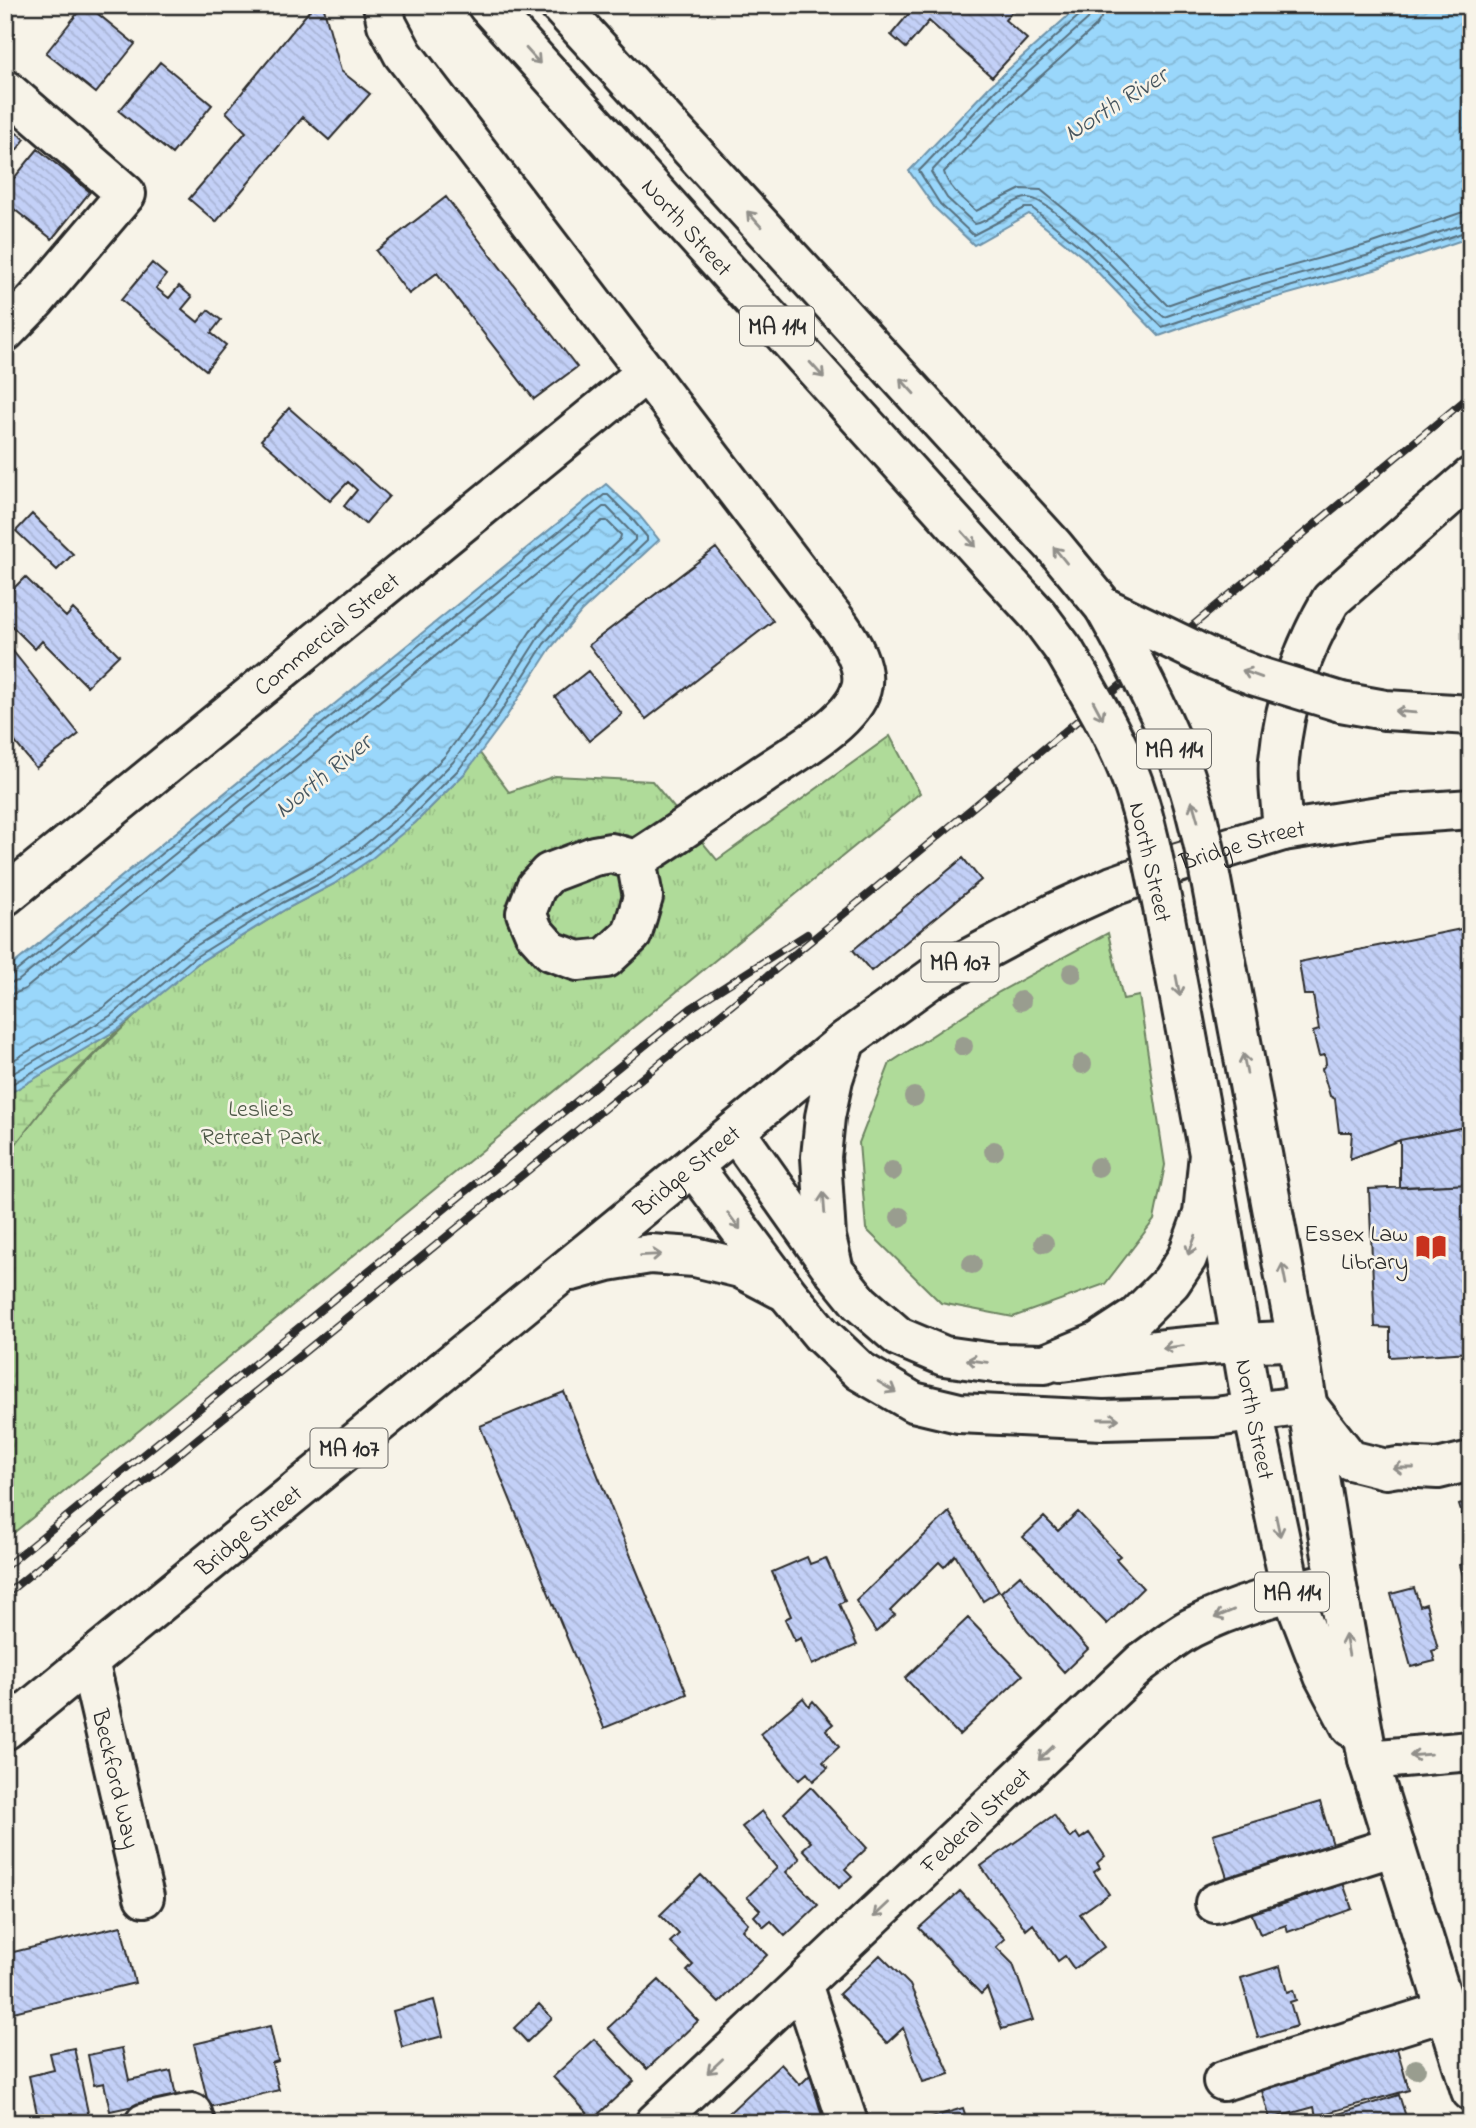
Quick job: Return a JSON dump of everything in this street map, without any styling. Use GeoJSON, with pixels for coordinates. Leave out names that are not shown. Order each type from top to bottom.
{"type":"FeatureCollection","features":[{"type":"Feature","properties":{"kind":"main road"},"geometry":{"type":"LineString","coordinates":[[383,5],[387,24],[403,54],[847,635],[860,663],[861,689],[849,711],[818,738],[636,860]]}},
{"type":"Feature","properties":{"kind":"main road","name":"North Street"},"geometry":{"type":"LineString","coordinates":[[487,5],[1038,615],[1064,650],[1116,742],[1133,784],[1150,842],[1209,1154],[1253,1412],[1291,1591],[1324,1676],[1368,1760]]}},
{"type":"Feature","properties":{"kind":"main road","name":"North Street"},"geometry":{"type":"LineString","coordinates":[[559,5],[1053,545],[1104,607],[1132,657],[1178,757],[1204,847],[1216,902],[1297,1341],[1368,1760],[1471,2091]]}},
{"type":"Feature","properties":{"kind":"main road"},"geometry":{"type":"LineString","coordinates":[[5,89],[126,194],[36,300],[5,332]]}},
{"type":"Feature","properties":{"kind":"main road","name":"Commercial Street"},"geometry":{"type":"LineString","coordinates":[[5,896],[647,372]]}},
{"type":"Feature","properties":{"kind":"main road"},"geometry":{"type":"LineString","coordinates":[[1283,831],[1279,762],[1289,700],[1306,648],[1331,600],[1471,477]]}},
{"type":"Feature","properties":{"kind":"main road"},"geometry":{"type":"LineString","coordinates":[[1104,607],[1210,658],[1256,676],[1341,702],[1385,710],[1471,715]]}},
{"type":"Feature","properties":{"kind":"main road","name":"Bridge Street"},"geometry":{"type":"LineString","coordinates":[[5,1730],[846,1040],[932,978],[1056,912],[1112,886],[1178,863],[1283,831],[1385,815],[1471,809]]}},
{"type":"Feature","properties":{"kind":"main road"},"geometry":{"type":"LineString","coordinates":[[834,1270],[826,1237],[821,1157],[825,1117],[833,1079],[846,1040]]}},
{"type":"Feature","properties":{"kind":"main road"},"geometry":{"type":"LineString","coordinates":[[735,1131],[860,1303],[899,1337],[944,1356],[994,1363],[1045,1364],[1185,1346],[1241,1341],[1297,1341]]}},
{"type":"Feature","properties":{"kind":"main road"},"geometry":{"type":"LineString","coordinates":[[1045,1364],[1098,1342],[1136,1317],[1171,1282],[1187,1258],[1203,1214],[1209,1154]]}},
{"type":"Feature","properties":{"kind":"main road"},"geometry":{"type":"LineString","coordinates":[[693,1166],[821,1334],[860,1371],[913,1402],[959,1413],[1103,1420],[1216,1417],[1307,1405],[1350,1460],[1386,1469],[1438,1469],[1471,1461]]}},
{"type":"Feature","properties":{"kind":"main road"},"geometry":{"type":"LineString","coordinates":[[560,1275],[608,1261],[650,1254],[695,1257],[740,1268],[788,1294]]}},
{"type":"Feature","properties":{"kind":"main road","name":"Federal Street"},"geometry":{"type":"LineString","coordinates":[[655,2123],[1142,1662],[1190,1628],[1241,1607],[1291,1591],[1336,1581]]}},
{"type":"Feature","properties":{"kind":"main road","name":"Beckford Way"},"geometry":{"type":"LineString","coordinates":[[89,1661],[144,1896]]}},
{"type":"Feature","properties":{"kind":"main road"},"geometry":{"type":"LineString","coordinates":[[1368,1760],[1471,1751]]}},
{"type":"Feature","properties":{"kind":"main road"},"geometry":{"type":"LineString","coordinates":[[1214,1903],[1395,1846]]}},
{"type":"Feature","properties":{"kind":"main road"},"geometry":{"type":"LineString","coordinates":[[802,1984],[848,2123]]}},
{"type":"Feature","properties":{"kind":"main road"},"geometry":{"type":"LineString","coordinates":[[1223,2081],[1446,2011]]}},
{"type":"Feature","properties":{"kind":"main road"},"geometry":{"type":"LineString","coordinates":[[145,2123],[193,2118]]}},
{"type":"Feature","properties":{"kind":"green space","name":"Leslie's Retreat Park"},"geometry":{"type":"Polygon","coordinates":[[[890,736],[920,793],[5,1540],[5,1158],[53,1096],[144,1007],[198,963],[286,909],[334,884],[415,823],[466,772],[479,752],[509,792],[555,776],[652,781],[717,860],[890,736]]]}},
{"type":"Feature","properties":{"kind":"green space"},"geometry":{"type":"Polygon","coordinates":[[[1108,933],[1123,999],[1139,996],[1165,1165],[1154,1220],[1105,1284],[1013,1317],[941,1303],[866,1229],[859,1143],[890,1063],[999,992],[1108,933]]]}},
{"type":"Feature","properties":{"kind":"green space"},"geometry":{"type":"Polygon","coordinates":[[[120,1028],[76,1072],[5,1158],[5,1096],[120,1028]]]}},
{"type":"Feature","properties":{"kind":"water","name":"North River"},"geometry":{"type":"Polygon","coordinates":[[[1080,5],[1471,5],[1471,237],[1378,269],[1235,309],[1159,336],[1084,258],[1029,214],[974,245],[935,208],[909,171],[990,86],[1080,5]]]}},
{"type":"Feature","properties":{"kind":"water","name":"North River"},"geometry":{"type":"Polygon","coordinates":[[[606,484],[639,515],[659,540],[581,612],[550,649],[503,722],[466,772],[415,823],[371,859],[334,884],[286,909],[198,963],[120,1028],[5,1096],[5,971],[606,484]]]}},
{"type":"Feature","properties":{"kind":"building"},"geometry":{"type":"Polygon","coordinates":[[[84,5],[135,44],[96,93],[46,53],[84,5]]]}},
{"type":"Feature","properties":{"kind":"building"},"geometry":{"type":"Polygon","coordinates":[[[314,5],[323,5],[341,71],[370,94],[329,140],[303,117],[216,222],[189,199],[246,132],[226,112],[314,5]]]}},
{"type":"Feature","properties":{"kind":"building"},"geometry":{"type":"Polygon","coordinates":[[[916,5],[1018,5],[1005,20],[1027,39],[992,77],[929,21],[906,48],[891,35],[916,5]]]}},
{"type":"Feature","properties":{"kind":"building"},"geometry":{"type":"Polygon","coordinates":[[[160,62],[212,105],[172,154],[119,111],[160,62]]]}},
{"type":"Feature","properties":{"kind":"building"},"geometry":{"type":"Polygon","coordinates":[[[5,125],[25,139],[5,165],[5,125]]]}},
{"type":"Feature","properties":{"kind":"building"},"geometry":{"type":"Polygon","coordinates":[[[38,149],[90,192],[52,239],[5,202],[5,189],[38,149]]]}},
{"type":"Feature","properties":{"kind":"building"},"geometry":{"type":"Polygon","coordinates":[[[446,197],[577,367],[534,399],[437,273],[409,294],[376,251],[446,197]]]}},
{"type":"Feature","properties":{"kind":"building"},"geometry":{"type":"Polygon","coordinates":[[[152,263],[166,275],[156,288],[169,298],[179,286],[192,297],[182,309],[198,322],[208,310],[221,320],[211,333],[226,345],[206,370],[121,300],[152,263]]]}},
{"type":"Feature","properties":{"kind":"building"},"geometry":{"type":"Polygon","coordinates":[[[289,408],[389,496],[365,524],[344,506],[357,490],[348,482],[330,501],[261,440],[289,408]]]}},
{"type":"Feature","properties":{"kind":"building"},"geometry":{"type":"Polygon","coordinates":[[[32,514],[73,554],[57,570],[16,531],[32,514]]]}},
{"type":"Feature","properties":{"kind":"building"},"geometry":{"type":"Polygon","coordinates":[[[716,548],[773,621],[646,719],[589,645],[716,548]]]}},
{"type":"Feature","properties":{"kind":"building"},"geometry":{"type":"Polygon","coordinates":[[[25,577],[66,617],[73,609],[119,655],[87,686],[42,641],[35,649],[5,619],[5,597],[25,577]]]}},
{"type":"Feature","properties":{"kind":"building"},"geometry":{"type":"Polygon","coordinates":[[[12,650],[79,734],[36,768],[5,730],[5,656],[12,650]]]}},
{"type":"Feature","properties":{"kind":"building"},"geometry":{"type":"Polygon","coordinates":[[[588,671],[622,714],[589,741],[555,697],[588,671]]]}},
{"type":"Feature","properties":{"kind":"building"},"geometry":{"type":"Polygon","coordinates":[[[963,858],[981,880],[871,971],[853,950],[963,858]]]}},
{"type":"Feature","properties":{"kind":"building"},"geometry":{"type":"Polygon","coordinates":[[[1471,927],[1471,1126],[1400,1140],[1350,1159],[1352,1132],[1339,1132],[1335,1099],[1330,1096],[1322,1069],[1326,1064],[1325,1055],[1319,1056],[1313,1032],[1319,1030],[1313,995],[1304,995],[1299,962],[1471,927]]]}},
{"type":"Feature","properties":{"kind":"building"},"geometry":{"type":"Polygon","coordinates":[[[1471,927],[1471,1126],[1400,1140],[1350,1159],[1352,1132],[1339,1132],[1335,1099],[1330,1096],[1322,1069],[1326,1064],[1325,1055],[1319,1056],[1313,1032],[1319,1030],[1313,995],[1304,995],[1299,962],[1471,927]]]}},
{"type":"Feature","properties":{"kind":"building"},"geometry":{"type":"Polygon","coordinates":[[[1469,1126],[1471,1184],[1400,1187],[1400,1140],[1469,1126]]]}},
{"type":"Feature","properties":{"kind":"building"},"geometry":{"type":"Polygon","coordinates":[[[1471,1184],[1471,1352],[1390,1357],[1390,1328],[1375,1327],[1369,1189],[1471,1184]]]}},
{"type":"Feature","properties":{"kind":"building"},"geometry":{"type":"Polygon","coordinates":[[[564,1392],[687,1694],[604,1728],[480,1426],[564,1392]]]}},
{"type":"Feature","properties":{"kind":"building"},"geometry":{"type":"Polygon","coordinates":[[[1471,1501],[1471,1543],[1459,1505],[1471,1501]]]}},
{"type":"Feature","properties":{"kind":"building"},"geometry":{"type":"Polygon","coordinates":[[[949,1512],[999,1591],[983,1601],[955,1555],[944,1567],[939,1562],[890,1611],[895,1615],[876,1632],[856,1601],[949,1512]]]}},
{"type":"Feature","properties":{"kind":"building"},"geometry":{"type":"Polygon","coordinates":[[[1078,1512],[1120,1556],[1116,1559],[1143,1588],[1107,1624],[1023,1537],[1044,1517],[1058,1531],[1078,1512]]]}},
{"type":"Feature","properties":{"kind":"building"},"geometry":{"type":"Polygon","coordinates":[[[807,1557],[810,1564],[826,1558],[845,1601],[839,1604],[857,1645],[812,1665],[801,1638],[795,1641],[785,1619],[791,1616],[772,1572],[807,1557]]]}},
{"type":"Feature","properties":{"kind":"building"},"geometry":{"type":"Polygon","coordinates":[[[1471,1562],[1471,1588],[1467,1590],[1460,1565],[1471,1562]]]}},
{"type":"Feature","properties":{"kind":"building"},"geometry":{"type":"Polygon","coordinates":[[[1020,1575],[1088,1649],[1064,1672],[1027,1631],[1001,1592],[1020,1575]]]}},
{"type":"Feature","properties":{"kind":"building"},"geometry":{"type":"Polygon","coordinates":[[[1414,1588],[1420,1606],[1426,1604],[1438,1649],[1432,1651],[1435,1661],[1411,1667],[1391,1594],[1414,1588]]]}},
{"type":"Feature","properties":{"kind":"building"},"geometry":{"type":"Polygon","coordinates":[[[968,1618],[1023,1675],[959,1735],[905,1678],[968,1618]]]}},
{"type":"Feature","properties":{"kind":"building"},"geometry":{"type":"Polygon","coordinates":[[[1471,1619],[1471,1673],[1468,1673],[1461,1621],[1471,1619]]]}},
{"type":"Feature","properties":{"kind":"building"},"geometry":{"type":"Polygon","coordinates":[[[803,1698],[809,1706],[813,1701],[833,1724],[826,1730],[839,1747],[823,1762],[828,1768],[813,1781],[807,1773],[799,1780],[760,1734],[803,1698]]]}},
{"type":"Feature","properties":{"kind":"building"},"geometry":{"type":"Polygon","coordinates":[[[811,1787],[867,1848],[845,1869],[852,1876],[839,1888],[803,1849],[811,1842],[784,1813],[811,1787]]]}},
{"type":"Feature","properties":{"kind":"building"},"geometry":{"type":"Polygon","coordinates":[[[1320,1802],[1334,1848],[1229,1884],[1213,1834],[1320,1802]]]}},
{"type":"Feature","properties":{"kind":"building"},"geometry":{"type":"Polygon","coordinates":[[[762,1811],[800,1859],[786,1872],[818,1905],[785,1936],[771,1921],[764,1927],[754,1916],[760,1910],[747,1897],[777,1868],[742,1827],[762,1811]]]}},
{"type":"Feature","properties":{"kind":"building"},"geometry":{"type":"Polygon","coordinates":[[[1054,1815],[1070,1838],[1076,1833],[1080,1839],[1089,1833],[1105,1856],[1097,1863],[1100,1868],[1094,1872],[1109,1894],[1080,1914],[1104,1947],[1074,1969],[1065,1956],[1058,1961],[1033,1924],[1026,1930],[981,1866],[1054,1815]]]}},
{"type":"Feature","properties":{"kind":"building"},"geometry":{"type":"Polygon","coordinates":[[[701,1875],[748,1923],[742,1930],[767,1955],[719,2003],[687,1971],[693,1965],[670,1942],[679,1934],[660,1915],[701,1875]]]}},
{"type":"Feature","properties":{"kind":"building"},"geometry":{"type":"Polygon","coordinates":[[[1343,1883],[1352,1909],[1288,1932],[1286,1925],[1260,1934],[1250,1910],[1276,1900],[1278,1906],[1343,1883]]]}},
{"type":"Feature","properties":{"kind":"building"},"geometry":{"type":"Polygon","coordinates":[[[960,1891],[1005,1939],[996,1947],[1013,1964],[1033,2020],[1002,2029],[987,1988],[981,1994],[919,1928],[960,1891]]]}},
{"type":"Feature","properties":{"kind":"building"},"geometry":{"type":"Polygon","coordinates":[[[121,1926],[135,1983],[5,2014],[5,1954],[121,1926]]]}},
{"type":"Feature","properties":{"kind":"building"},"geometry":{"type":"Polygon","coordinates":[[[880,1955],[910,1985],[950,2074],[923,2082],[903,2028],[887,2043],[839,1994],[880,1955]]]}},
{"type":"Feature","properties":{"kind":"building"},"geometry":{"type":"Polygon","coordinates":[[[1280,1966],[1287,1992],[1293,1990],[1296,2000],[1290,2002],[1297,2026],[1258,2038],[1241,1978],[1280,1966]]]}},
{"type":"Feature","properties":{"kind":"building"},"geometry":{"type":"Polygon","coordinates":[[[659,1980],[698,2021],[647,2069],[608,2028],[659,1980]]]}},
{"type":"Feature","properties":{"kind":"building"},"geometry":{"type":"Polygon","coordinates":[[[434,2000],[443,2036],[402,2047],[393,2011],[434,2000]]]}},
{"type":"Feature","properties":{"kind":"building"},"geometry":{"type":"Polygon","coordinates":[[[539,2004],[552,2018],[527,2042],[514,2028],[539,2004]]]}},
{"type":"Feature","properties":{"kind":"building"},"geometry":{"type":"Polygon","coordinates":[[[270,2026],[278,2061],[272,2063],[279,2090],[209,2107],[194,2044],[270,2026]]]}},
{"type":"Feature","properties":{"kind":"building"},"geometry":{"type":"Polygon","coordinates":[[[1394,2038],[1409,2090],[1316,2116],[1314,2107],[1270,2119],[1260,2084],[1394,2038]]]}},
{"type":"Feature","properties":{"kind":"building"},"geometry":{"type":"Polygon","coordinates":[[[594,2039],[634,2081],[593,2119],[553,2077],[594,2039]]]}},
{"type":"Feature","properties":{"kind":"building"},"geometry":{"type":"Polygon","coordinates":[[[74,2048],[89,2117],[63,2123],[39,2123],[29,2076],[54,2070],[50,2053],[74,2048]]]}},
{"type":"Feature","properties":{"kind":"building"},"geometry":{"type":"Polygon","coordinates":[[[122,2048],[129,2080],[171,2071],[176,2097],[110,2111],[104,2083],[94,2085],[88,2055],[122,2048]]]}},
{"type":"Feature","properties":{"kind":"building"},"geometry":{"type":"Polygon","coordinates":[[[781,2064],[800,2085],[810,2075],[823,2119],[819,2123],[738,2123],[729,2113],[781,2064]]]}},
{"type":"Feature","properties":{"kind":"building"},"geometry":{"type":"Polygon","coordinates":[[[1399,2095],[1408,2123],[1310,2123],[1399,2095]]]}},
{"type":"Feature","properties":{"kind":"building"},"geometry":{"type":"Polygon","coordinates":[[[963,2108],[968,2123],[923,2123],[922,2120],[963,2108]]]}},
{"type":"Feature","properties":{"kind":"building"},"geometry":{"type":"Polygon","coordinates":[[[316,2114],[318,2123],[283,2123],[316,2114]]]}},
{"type":"Feature","properties":{"kind":"railway"},"geometry":{"type":"LineString","coordinates":[[5,1595],[855,905],[1471,395]]}},
{"type":"Feature","properties":{"kind":"railway"},"geometry":{"type":"LineString","coordinates":[[5,1567],[691,1008],[807,934]]}},
{"type":"Feature","properties":{"kind":"place","name":"Essex Law Library"},"geometry":{"type":"Point","coordinates":[1431,1247]}}]}
